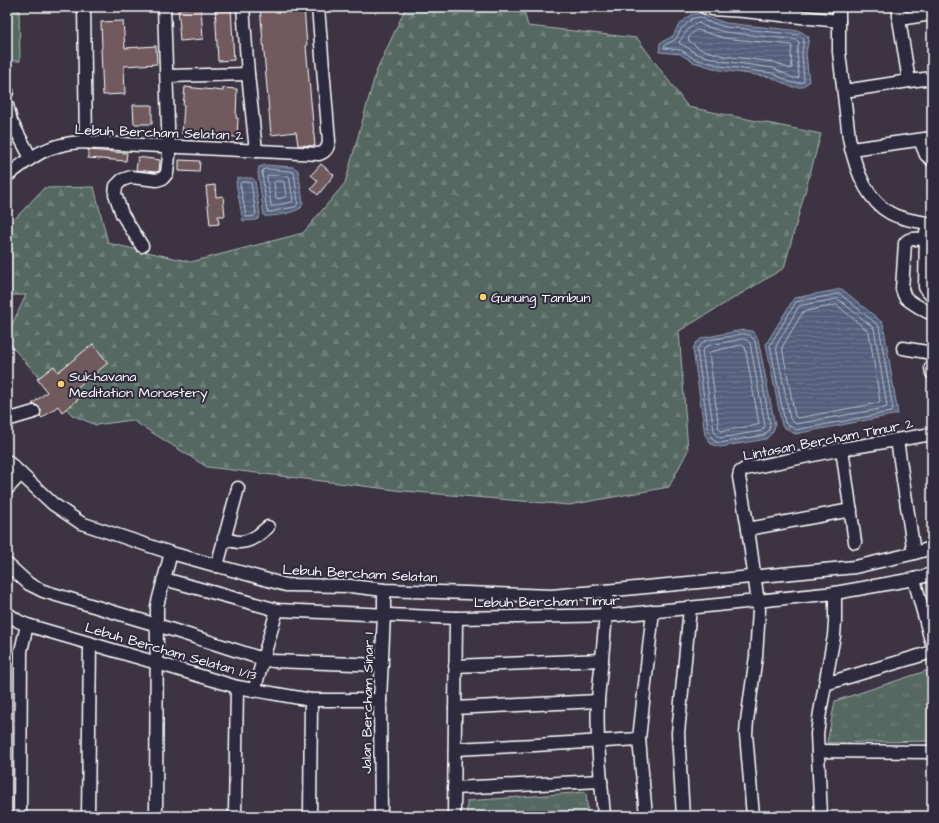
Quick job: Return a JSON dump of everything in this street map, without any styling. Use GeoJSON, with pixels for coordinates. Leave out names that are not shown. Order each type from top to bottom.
{"type":"FeatureCollection","features":[{"type":"Feature","properties":{"kind":"street"},"geometry":{"type":"LineString","coordinates":[[84,7],[86,142]]}},
{"type":"Feature","properties":{"kind":"street"},"geometry":{"type":"LineString","coordinates":[[142,246],[122,214],[115,194],[116,186],[122,180],[131,177],[157,180],[163,178],[167,173],[169,156],[164,7]]}},
{"type":"Feature","properties":{"kind":"street"},"geometry":{"type":"LineString","coordinates":[[243,7],[256,151]]}},
{"type":"Feature","properties":{"kind":"street","name":"Lebuh Bercham Selatan 2"},"geometry":{"type":"LineString","coordinates":[[7,176],[31,158],[45,150],[68,143],[86,142],[323,153],[329,146],[329,141],[318,7]]}},
{"type":"Feature","properties":{"kind":"street"},"geometry":{"type":"LineString","coordinates":[[704,7],[712,9],[744,9],[839,21]]}},
{"type":"Feature","properties":{"kind":"street"},"geometry":{"type":"LineString","coordinates":[[839,7],[839,52],[851,149],[860,178],[868,192],[890,213],[904,218],[929,223],[925,239],[925,287],[927,291],[932,294]]}},
{"type":"Feature","properties":{"kind":"street"},"geometry":{"type":"LineString","coordinates":[[909,81],[899,13],[932,14]]}},
{"type":"Feature","properties":{"kind":"street"},"geometry":{"type":"LineString","coordinates":[[167,76],[248,74]]}},
{"type":"Feature","properties":{"kind":"street"},"geometry":{"type":"LineString","coordinates":[[844,91],[932,78]]}},
{"type":"Feature","properties":{"kind":"street"},"geometry":{"type":"LineString","coordinates":[[7,105],[11,121],[31,158]]}},
{"type":"Feature","properties":{"kind":"street"},"geometry":{"type":"LineString","coordinates":[[851,149],[932,138]]}},
{"type":"Feature","properties":{"kind":"street"},"geometry":{"type":"LineString","coordinates":[[920,140],[926,155],[932,160]]}},
{"type":"Feature","properties":{"kind":"street"},"geometry":{"type":"LineString","coordinates":[[925,239],[912,238],[905,244],[902,289],[906,298],[932,314]]}},
{"type":"Feature","properties":{"kind":"street"},"geometry":{"type":"LineString","coordinates":[[903,348],[932,352]]}},
{"type":"Feature","properties":{"kind":"street"},"geometry":{"type":"LineString","coordinates":[[7,420],[34,412]]}},
{"type":"Feature","properties":{"kind":"street","name":"Lintasan Bercham Timur 2"},"geometry":{"type":"LineString","coordinates":[[753,816],[746,734],[758,641],[759,610],[739,474],[742,470],[842,449],[932,434]]}},
{"type":"Feature","properties":{"kind":"street"},"geometry":{"type":"LineString","coordinates":[[897,440],[914,553]]}},
{"type":"Feature","properties":{"kind":"street"},"geometry":{"type":"LineString","coordinates":[[842,449],[855,542]]}},
{"type":"Feature","properties":{"kind":"street","name":"Lebuh Bercham Selatan"},"geometry":{"type":"LineString","coordinates":[[7,461],[53,504],[81,522],[171,553],[286,585],[350,586],[384,590],[552,596],[755,577]]}},
{"type":"Feature","properties":{"kind":"street"},"geometry":{"type":"LineString","coordinates":[[7,489],[21,474]]}},
{"type":"Feature","properties":{"kind":"street"},"geometry":{"type":"LineString","coordinates":[[217,566],[238,488]]}},
{"type":"Feature","properties":{"kind":"street"},"geometry":{"type":"LineString","coordinates":[[748,530],[851,510]]}},
{"type":"Feature","properties":{"kind":"street"},"geometry":{"type":"LineString","coordinates":[[224,538],[245,542],[251,540],[268,527]]}},
{"type":"Feature","properties":{"kind":"street"},"geometry":{"type":"LineString","coordinates":[[755,577],[855,567],[932,548]]}},
{"type":"Feature","properties":{"kind":"street"},"geometry":{"type":"LineString","coordinates":[[156,816],[157,606],[171,553]]}},
{"type":"Feature","properties":{"kind":"street"},"geometry":{"type":"LineString","coordinates":[[7,564],[29,584],[43,592],[157,625],[263,659],[273,661],[382,665]]}},
{"type":"Feature","properties":{"kind":"street","name":"Lebuh Bercham Timur"},"geometry":{"type":"LineString","coordinates":[[164,579],[277,610],[456,618],[607,616],[835,593],[914,579],[932,574]]}},
{"type":"Feature","properties":{"kind":"street"},"geometry":{"type":"LineString","coordinates":[[914,579],[932,644]]}},
{"type":"Feature","properties":{"kind":"street","name":"Jalan Bercham Sinar 1"},"geometry":{"type":"LineString","coordinates":[[381,816],[380,700],[384,590]]}},
{"type":"Feature","properties":{"kind":"street"},"geometry":{"type":"LineString","coordinates":[[604,816],[598,741],[598,701],[607,616],[607,591]]}},
{"type":"Feature","properties":{"kind":"street"},"geometry":{"type":"LineString","coordinates":[[822,816],[817,734],[834,636],[835,593]]}},
{"type":"Feature","properties":{"kind":"street"},"geometry":{"type":"LineString","coordinates":[[683,816],[678,733],[690,608]]}},
{"type":"Feature","properties":{"kind":"street"},"geometry":{"type":"LineString","coordinates":[[254,691],[277,610]]}},
{"type":"Feature","properties":{"kind":"street"},"geometry":{"type":"LineString","coordinates":[[646,816],[639,739],[653,611]]}},
{"type":"Feature","properties":{"kind":"street","name":"Lebuh Bercham Selatan 1/13"},"geometry":{"type":"LineString","coordinates":[[7,613],[18,621],[28,625],[254,691],[310,700],[380,700]]}},
{"type":"Feature","properties":{"kind":"street"},"geometry":{"type":"LineString","coordinates":[[454,816],[456,618]]}},
{"type":"Feature","properties":{"kind":"street"},"geometry":{"type":"LineString","coordinates":[[20,816],[21,651],[28,625]]}},
{"type":"Feature","properties":{"kind":"street"},"geometry":{"type":"LineString","coordinates":[[88,816],[90,643]]}},
{"type":"Feature","properties":{"kind":"street"},"geometry":{"type":"LineString","coordinates":[[825,684],[932,652]]}},
{"type":"Feature","properties":{"kind":"street"},"geometry":{"type":"LineString","coordinates":[[455,666],[602,660]]}},
{"type":"Feature","properties":{"kind":"street"},"geometry":{"type":"LineString","coordinates":[[235,816],[237,687]]}},
{"type":"Feature","properties":{"kind":"street"},"geometry":{"type":"LineString","coordinates":[[310,700],[310,816]]}},
{"type":"Feature","properties":{"kind":"street"},"geometry":{"type":"LineString","coordinates":[[455,708],[598,701]]}},
{"type":"Feature","properties":{"kind":"street"},"geometry":{"type":"LineString","coordinates":[[455,749],[639,739]]}},
{"type":"Feature","properties":{"kind":"street"},"geometry":{"type":"LineString","coordinates":[[818,751],[932,752]]}},
{"type":"Feature","properties":{"kind":"street"},"geometry":{"type":"LineString","coordinates":[[454,788],[601,781]]}},
{"type":"Feature","properties":{"kind":"green space"},"geometry":{"type":"Polygon","coordinates":[[[7,7],[19,7],[20,61],[7,61],[7,7]]]}},
{"type":"Feature","properties":{"kind":"green space","name":"Gunung Tambun"},"geometry":{"type":"Polygon","coordinates":[[[406,7],[523,7],[528,26],[637,38],[688,107],[821,134],[784,268],[679,331],[688,450],[669,487],[569,505],[404,491],[207,467],[132,420],[96,425],[72,415],[7,341],[7,335],[26,295],[7,295],[7,227],[44,188],[94,187],[108,243],[191,262],[303,233],[345,183],[376,72],[406,7]]]}},
{"type":"Feature","properties":{"kind":"green space"},"geometry":{"type":"Polygon","coordinates":[[[932,669],[932,741],[827,743],[835,701],[932,669]]]}},
{"type":"Feature","properties":{"kind":"green space"},"geometry":{"type":"Polygon","coordinates":[[[586,792],[588,816],[467,816],[467,801],[586,792]]]}},
{"type":"Feature","properties":{"kind":"water"},"geometry":{"type":"Polygon","coordinates":[[[702,13],[707,17],[726,23],[800,31],[809,37],[806,53],[809,82],[802,87],[791,87],[771,77],[720,70],[693,62],[680,54],[659,52],[660,43],[673,36],[678,26],[690,15],[702,13]]]}},
{"type":"Feature","properties":{"kind":"water"},"geometry":{"type":"Polygon","coordinates":[[[265,165],[293,167],[298,170],[303,202],[301,208],[293,212],[264,216],[258,173],[259,167],[265,165]]]}},
{"type":"Feature","properties":{"kind":"water"},"geometry":{"type":"Polygon","coordinates":[[[252,178],[255,181],[260,214],[259,218],[256,220],[243,221],[236,183],[237,179],[252,178]]]}},
{"type":"Feature","properties":{"kind":"water"},"geometry":{"type":"Polygon","coordinates":[[[842,289],[883,323],[898,414],[795,434],[782,426],[766,344],[794,298],[842,289]]]}},
{"type":"Feature","properties":{"kind":"water"},"geometry":{"type":"Polygon","coordinates":[[[743,330],[752,331],[758,339],[775,425],[773,432],[766,439],[720,447],[711,444],[705,435],[693,349],[696,343],[702,338],[743,330]]]}},
{"type":"Feature","properties":{"kind":"building"},"geometry":{"type":"Polygon","coordinates":[[[201,7],[203,39],[180,41],[178,9],[201,7]]]}},
{"type":"Feature","properties":{"kind":"building"},"geometry":{"type":"Polygon","coordinates":[[[215,7],[231,7],[234,60],[218,61],[215,7]]]}},
{"type":"Feature","properties":{"kind":"building"},"geometry":{"type":"Polygon","coordinates":[[[260,7],[304,7],[315,146],[298,145],[296,132],[271,135],[260,7]]]}},
{"type":"Feature","properties":{"kind":"building"},"geometry":{"type":"Polygon","coordinates":[[[123,21],[125,48],[156,46],[157,64],[124,66],[125,94],[103,95],[101,22],[123,21]]]}},
{"type":"Feature","properties":{"kind":"building"},"geometry":{"type":"Polygon","coordinates":[[[185,87],[223,91],[223,88],[237,89],[237,137],[182,134],[185,87]]]}},
{"type":"Feature","properties":{"kind":"building"},"geometry":{"type":"Polygon","coordinates":[[[133,105],[152,105],[152,124],[134,124],[133,105]]]}},
{"type":"Feature","properties":{"kind":"building"},"geometry":{"type":"Polygon","coordinates":[[[88,150],[127,153],[126,161],[88,158],[88,150]]]}},
{"type":"Feature","properties":{"kind":"building"},"geometry":{"type":"Polygon","coordinates":[[[138,157],[160,160],[159,171],[136,170],[138,157]]]}},
{"type":"Feature","properties":{"kind":"building"},"geometry":{"type":"Polygon","coordinates":[[[179,160],[200,161],[199,172],[179,171],[179,160]]]}},
{"type":"Feature","properties":{"kind":"building"},"geometry":{"type":"Polygon","coordinates":[[[321,164],[334,175],[318,195],[311,189],[318,181],[311,175],[321,164]]]}},
{"type":"Feature","properties":{"kind":"building"},"geometry":{"type":"Polygon","coordinates":[[[215,185],[216,197],[223,196],[225,216],[218,216],[219,224],[210,225],[206,186],[215,185]]]}},
{"type":"Feature","properties":{"kind":"building","name":"Sukhavana Meditation Monastery"},"geometry":{"type":"Polygon","coordinates":[[[93,344],[108,363],[75,389],[81,397],[62,412],[58,406],[42,418],[40,416],[41,410],[39,407],[32,404],[47,392],[37,379],[54,366],[58,372],[93,344]]]}},
{"type":"Feature","properties":{"kind":"place","name":"Gunung Tambun"},"geometry":{"type":"Point","coordinates":[483,297]}},
{"type":"Feature","properties":{"kind":"place","name":"Sukhavana Meditation Monastery"},"geometry":{"type":"Point","coordinates":[61,384]}}]}
